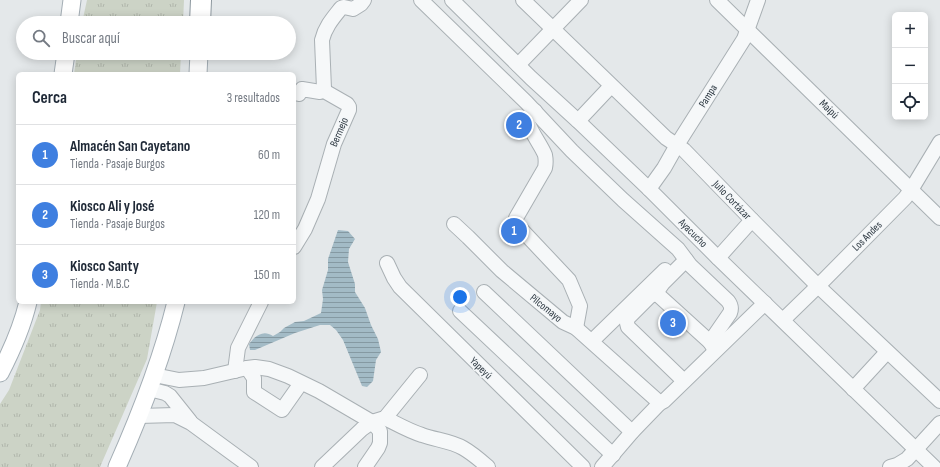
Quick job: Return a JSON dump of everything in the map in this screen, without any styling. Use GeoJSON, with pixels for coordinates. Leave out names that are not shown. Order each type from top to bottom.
{"type":"FeatureCollection","features":[{"type":"Feature","properties":{"kind":"highway"},"geometry":{"type":"LineString","coordinates":[[200,0],[201,16]]}},
{"type":"Feature","properties":{"kind":"main road"},"geometry":{"type":"LineString","coordinates":[[70,16],[72,0]]}},
{"type":"Feature","properties":{"kind":"main road"},"geometry":{"type":"LineString","coordinates":[[202,16],[205,0]]}},
{"type":"Feature","properties":{"kind":"main road"},"geometry":{"type":"LineString","coordinates":[[63,72],[65,60]]}},
{"type":"Feature","properties":{"kind":"main road"},"geometry":{"type":"LineString","coordinates":[[198,72],[199,60]]}},
{"type":"Feature","properties":{"kind":"main road"},"geometry":{"type":"LineString","coordinates":[[0,373],[20,330],[27,304]]}},
{"type":"Feature","properties":{"kind":"main road"},"geometry":{"type":"LineString","coordinates":[[117,467],[152,382],[167,337],[175,304]]}},
{"type":"Feature","properties":{"kind":"street"},"geometry":{"type":"LineString","coordinates":[[296,93],[299,94],[302,89],[320,92],[324,89],[322,40],[326,27],[341,8],[344,7],[353,9],[364,0]]}},
{"type":"Feature","properties":{"kind":"street","name":"Ayacucho"},"geometry":{"type":"LineString","coordinates":[[421,0],[530,106],[572,151],[623,200],[678,249],[684,257],[728,301],[731,305],[730,313],[712,346]]}},
{"type":"Feature","properties":{"kind":"street","name":"Ayacucho"},"geometry":{"type":"LineString","coordinates":[[452,0],[531,78],[649,188],[718,258],[934,467]]}},
{"type":"Feature","properties":{"kind":"street","name":"Julio Cortázar"},"geometry":{"type":"LineString","coordinates":[[523,0],[666,138],[684,150],[818,286],[940,401]]}},
{"type":"Feature","properties":{"kind":"street"},"geometry":{"type":"LineString","coordinates":[[518,65],[581,0]]}},
{"type":"Feature","properties":{"kind":"street","name":"Maipú"},"geometry":{"type":"LineString","coordinates":[[717,0],[940,218]]}},
{"type":"Feature","properties":{"kind":"street","name":"Pampa"},"geometry":{"type":"LineString","coordinates":[[649,188],[664,168],[744,39],[758,0]]}},
{"type":"Feature","properties":{"kind":"street"},"geometry":{"type":"LineString","coordinates":[[531,78],[528,120],[546,161],[545,168],[516,218],[516,222],[569,280],[580,306],[576,328]]}},
{"type":"Feature","properties":{"kind":"street"},"geometry":{"type":"LineString","coordinates":[[578,121],[612,86]]}},
{"type":"Feature","properties":{"kind":"street","name":"Bermejo"},"geometry":{"type":"LineString","coordinates":[[296,244],[305,229],[318,199],[334,144],[349,110],[347,104],[326,92],[324,89]]}},
{"type":"Feature","properties":{"kind":"street","name":"Los Andes"},"geometry":{"type":"LineString","coordinates":[[783,320],[911,190],[940,142]]}},
{"type":"Feature","properties":{"kind":"street"},"geometry":{"type":"LineString","coordinates":[[718,258],[752,220]]}},
{"type":"Feature","properties":{"kind":"street","name":"Pilcomayo"},"geometry":{"type":"LineString","coordinates":[[454,224],[508,276],[563,322],[576,328],[592,341],[660,403]]}},
{"type":"Feature","properties":{"kind":"street"},"geometry":{"type":"LineString","coordinates":[[684,257],[656,293],[649,297],[627,319],[628,327],[684,381]]}},
{"type":"Feature","properties":{"kind":"street"},"geometry":{"type":"LineString","coordinates":[[592,341],[684,257]]}},
{"type":"Feature","properties":{"kind":"street","name":"Yapeyú"},"geometry":{"type":"LineString","coordinates":[[386,263],[400,287],[583,467]]}},
{"type":"Feature","properties":{"kind":"street"},"geometry":{"type":"LineString","coordinates":[[484,292],[632,432]]}},
{"type":"Feature","properties":{"kind":"street"},"geometry":{"type":"LineString","coordinates":[[656,293],[712,346]]}},
{"type":"Feature","properties":{"kind":"street"},"geometry":{"type":"LineString","coordinates":[[602,467],[632,432],[684,381],[712,346],[765,303]]}},
{"type":"Feature","properties":{"kind":"street"},"geometry":{"type":"LineString","coordinates":[[260,304],[238,348],[241,369],[254,378],[254,392],[282,410],[302,383]]}},
{"type":"Feature","properties":{"kind":"street"},"geometry":{"type":"LineString","coordinates":[[460,310],[613,455]]}},
{"type":"Feature","properties":{"kind":"street"},"geometry":{"type":"LineString","coordinates":[[853,389],[887,352]]}},
{"type":"Feature","properties":{"kind":"street"},"geometry":{"type":"LineString","coordinates":[[152,382],[204,378],[255,367],[269,369],[288,376],[379,420],[401,426],[422,435],[463,448],[488,467]]}},
{"type":"Feature","properties":{"kind":"street"},"geometry":{"type":"LineString","coordinates":[[322,467],[362,429],[379,420],[420,375]]}},
{"type":"Feature","properties":{"kind":"street"},"geometry":{"type":"LineString","coordinates":[[152,382],[175,401],[191,423]]}},
{"type":"Feature","properties":{"kind":"street"},"geometry":{"type":"LineString","coordinates":[[139,416],[175,415],[191,423],[251,467]]}},
{"type":"Feature","properties":{"kind":"street"},"geometry":{"type":"LineString","coordinates":[[365,467],[380,443],[379,420]]}},
{"type":"Feature","properties":{"kind":"street"},"geometry":{"type":"LineString","coordinates":[[890,467],[904,462],[940,423]]}},
{"type":"Feature","properties":{"kind":"green space"},"geometry":{"type":"Polygon","coordinates":[[[87,0],[184,0],[183,16],[84,16],[87,0]]]}},
{"type":"Feature","properties":{"kind":"green space"},"geometry":{"type":"Polygon","coordinates":[[[76,60],[181,60],[180,72],[74,72],[76,60]]]}},
{"type":"Feature","properties":{"kind":"green space"},"geometry":{"type":"Polygon","coordinates":[[[41,304],[157,304],[147,359],[100,467],[0,467],[0,404],[9,390],[40,310],[41,304]]]}},
{"type":"Feature","properties":{"kind":"water"},"geometry":{"type":"Polygon","coordinates":[[[338,230],[348,231],[355,239],[349,249],[348,262],[355,284],[355,292],[365,308],[378,339],[381,352],[376,360],[373,381],[367,387],[362,386],[343,340],[336,330],[330,325],[320,325],[295,333],[255,350],[250,350],[249,344],[260,334],[266,333],[273,336],[295,322],[304,321],[321,313],[323,299],[322,290],[328,270],[328,259],[338,230]]]}},
{"type":"Feature","properties":{"kind":"place","name":"Kiosco Ali y José"},"geometry":{"type":"Point","coordinates":[519,125]}},
{"type":"Feature","properties":{"kind":"place","name":"Almacén San Cayetano"},"geometry":{"type":"Point","coordinates":[514,231]}},
{"type":"Feature","properties":{"kind":"place","name":"Kiosco Santy"},"geometry":{"type":"Point","coordinates":[673,323]}}]}
